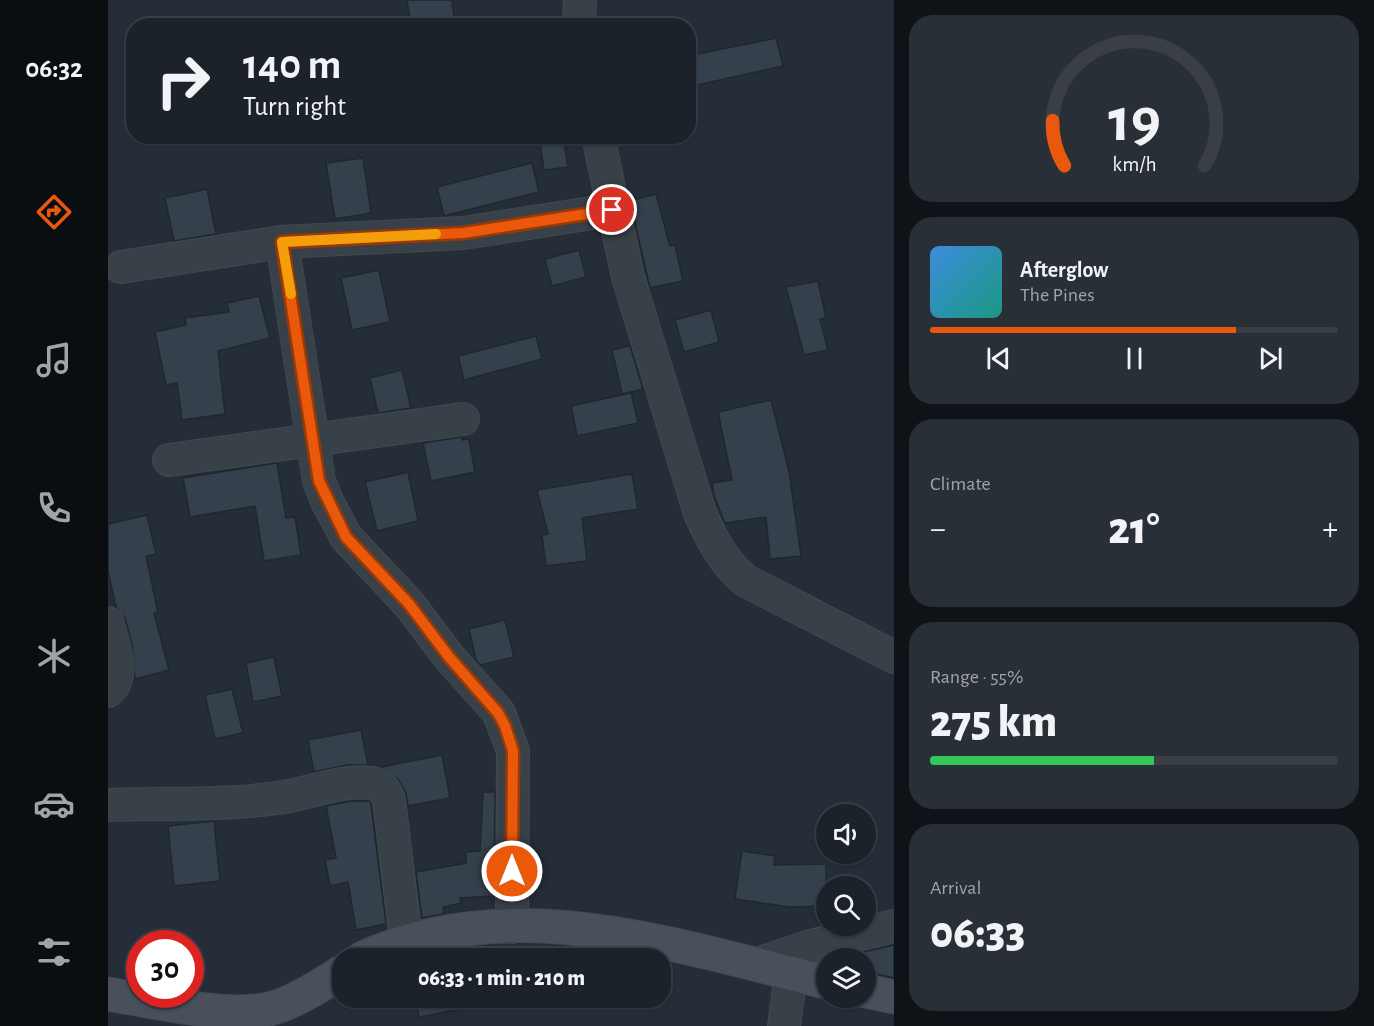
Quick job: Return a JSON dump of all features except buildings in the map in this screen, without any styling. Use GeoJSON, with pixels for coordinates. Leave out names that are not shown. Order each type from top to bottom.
{"type":"FeatureCollection","features":[{"type":"Feature","properties":{"kind":"street"},"geometry":{"type":"LineString","coordinates":[[579,18],[580,0]]}},
{"type":"Feature","properties":{"kind":"street"},"geometry":{"type":"LineString","coordinates":[[600,144],[628,277],[700,513],[714,545],[731,568],[746,581],[894,657]]}},
{"type":"Feature","properties":{"kind":"street"},"geometry":{"type":"LineString","coordinates":[[121,267],[282,242],[463,233],[612,210]]}},
{"type":"Feature","properties":{"kind":"street"},"geometry":{"type":"LineString","coordinates":[[282,242],[319,481],[346,537],[409,604],[449,657],[498,713],[505,726],[513,751],[512,927]]}},
{"type":"Feature","properties":{"kind":"street"},"geometry":{"type":"LineString","coordinates":[[169,460],[463,419]]}},
{"type":"Feature","properties":{"kind":"street"},"geometry":{"type":"LineString","coordinates":[[108,623],[117,679],[108,691]]}},
{"type":"Feature","properties":{"kind":"street"},"geometry":{"type":"LineString","coordinates":[[108,805],[238,801],[283,797],[359,783],[377,784],[384,788],[389,800],[406,940]]}},
{"type":"Feature","properties":{"kind":"street"},"geometry":{"type":"LineString","coordinates":[[757,964],[811,946],[894,926]]}},
{"type":"Feature","properties":{"kind":"street"},"geometry":{"type":"LineString","coordinates":[[387,948],[406,940],[441,931],[512,927],[583,928],[637,936],[816,979]]}},
{"type":"Feature","properties":{"kind":"street"},"geometry":{"type":"LineString","coordinates":[[784,1026],[791,973]]}},
{"type":"Feature","properties":{"kind":"street"},"geometry":{"type":"LineString","coordinates":[[108,994],[168,1004],[248,1011],[272,1008],[332,977]]}},
{"type":"Feature","properties":{"kind":"street"},"geometry":{"type":"LineString","coordinates":[[876,994],[894,998]]}},
{"type":"Feature","properties":{"kind":"slow traffic"},"geometry":{"type":"LineString","coordinates":[[291,294],[282,242],[436,234]]}},
{"type":"Feature","properties":{"kind":"route"},"geometry":{"type":"LineString","coordinates":[[512,871],[513,751],[505,726],[498,713],[449,657],[409,604],[346,537],[335,519],[319,481],[282,242],[463,233],[577,218],[612,210]]}}]}
